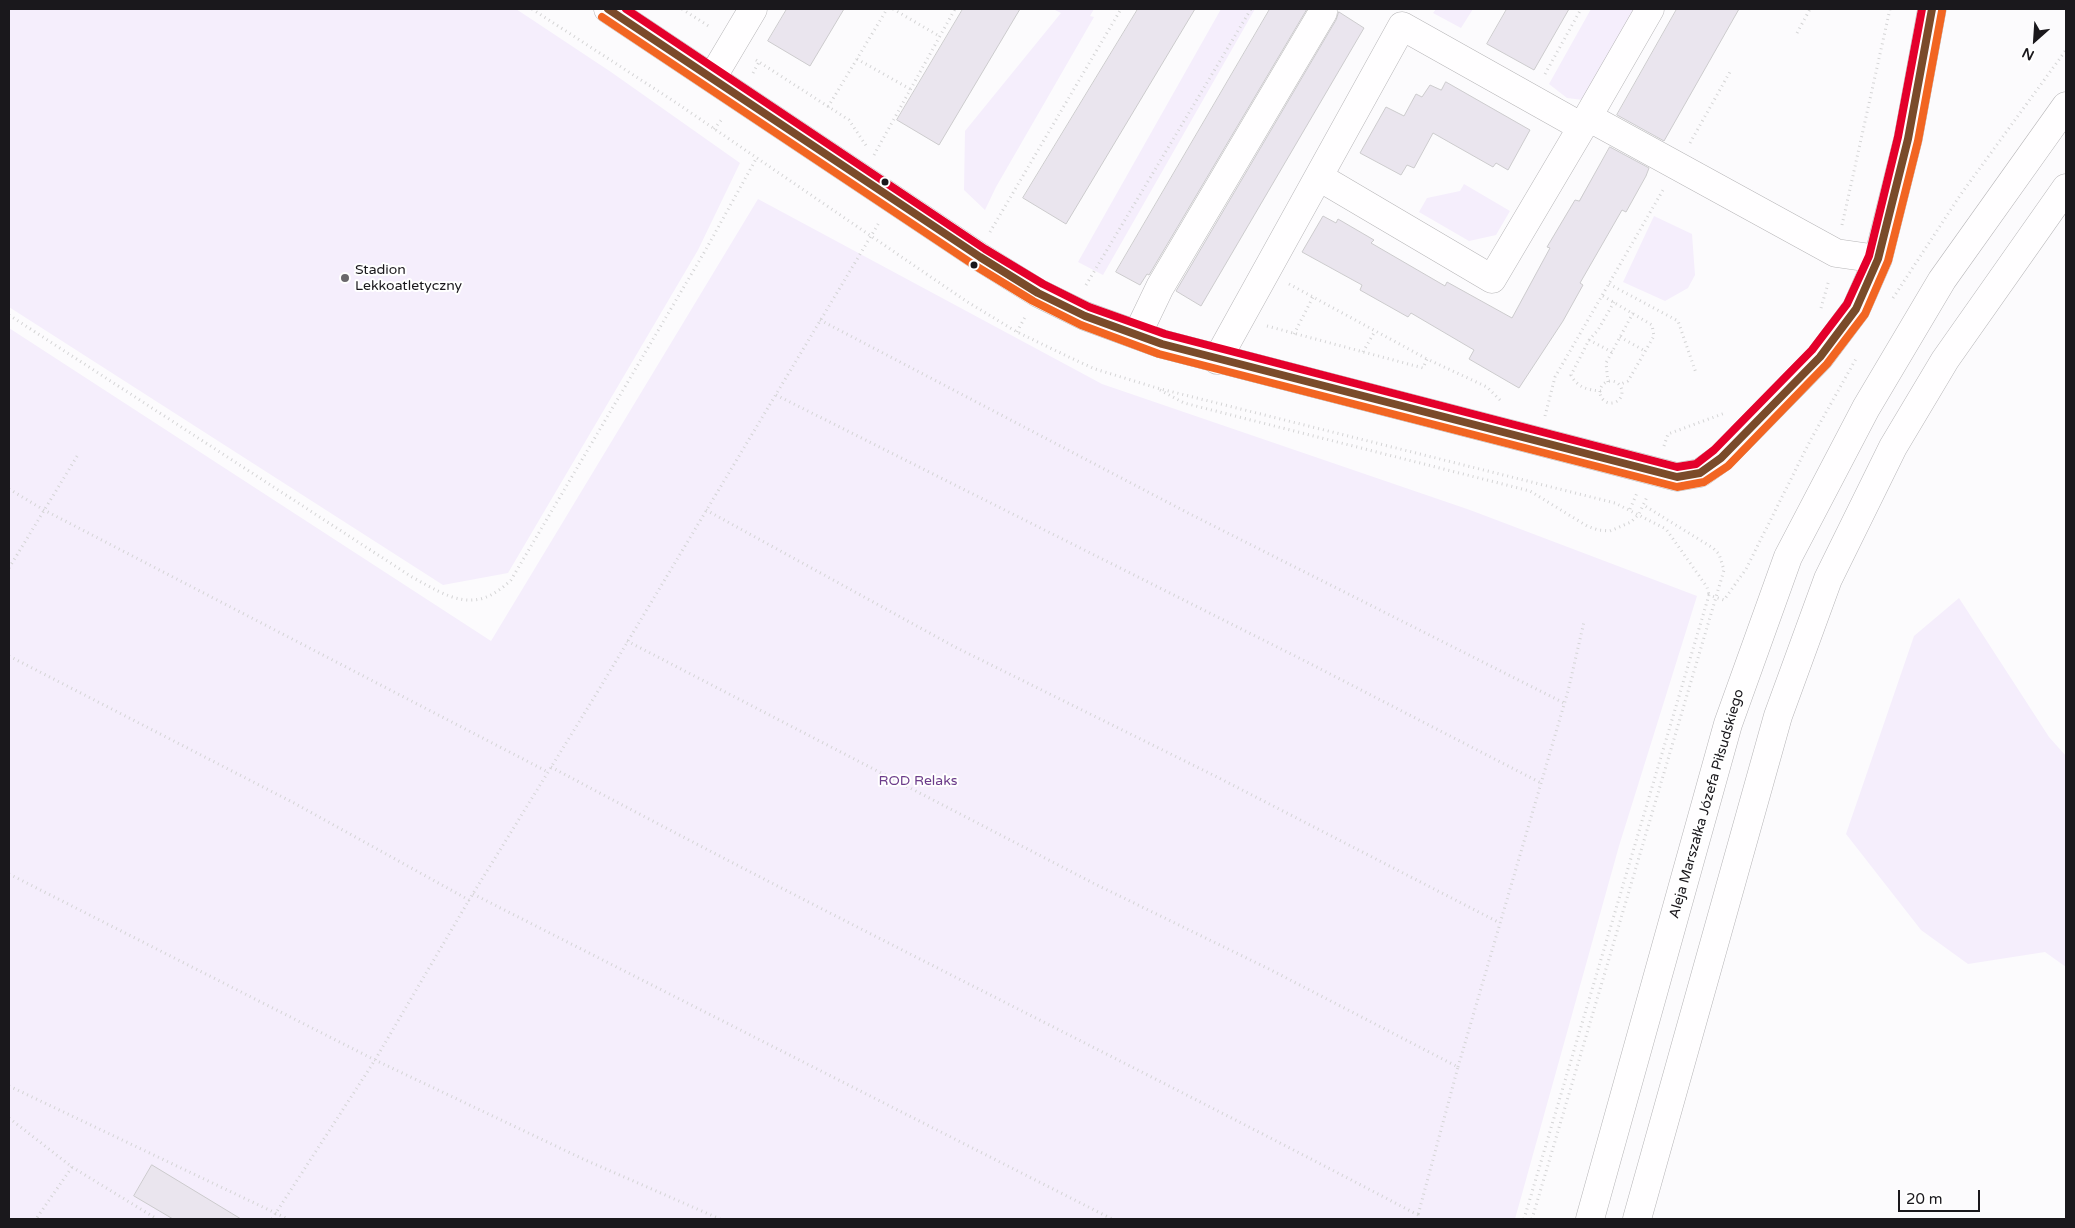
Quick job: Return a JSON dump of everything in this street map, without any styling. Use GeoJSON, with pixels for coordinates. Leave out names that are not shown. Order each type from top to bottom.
{"type":"FeatureCollection","features":[{"type":"Feature","properties":{"kind":"main road"},"geometry":{"type":"LineString","coordinates":[[608,9],[892,200],[1038,293],[1086,316],[1137,335],[1223,348],[1656,460],[1677,477],[1693,476],[1713,466],[1820,357],[1856,309],[1878,259],[1908,139],[1932,9]]}},
{"type":"Feature","properties":{"kind":"main road"},"geometry":{"type":"LineString","coordinates":[[712,78],[753,9]]}},
{"type":"Feature","properties":{"kind":"main road"},"geometry":{"type":"LineString","coordinates":[[1319,177],[1492,279],[1650,9]]}},
{"type":"Feature","properties":{"kind":"main road"},"geometry":{"type":"LineString","coordinates":[[1137,335],[1160,287],[1323,12]]}},
{"type":"Feature","properties":{"kind":"main road"},"geometry":{"type":"LineString","coordinates":[[1223,348],[1402,26],[1531,98],[1677,166],[1836,253],[1878,259]]}},
{"type":"Feature","properties":{"kind":"main road","name":"Aleja Marszałka Józefa Piłsudskiego"},"geometry":{"type":"LineString","coordinates":[[1590,1219],[1728,724],[1788,557],[1866,408],[1942,280],[2066,106]]}},
{"type":"Feature","properties":{"kind":"main road"},"geometry":{"type":"LineString","coordinates":[[1637,1219],[1778,716],[1828,578],[1893,447],[1945,360],[2066,188]]}},
{"type":"Feature","properties":{"kind":"path"},"geometry":{"type":"LineString","coordinates":[[532,9],[678,104],[966,301],[1017,332],[1095,369],[1157,388],[1615,503],[1640,514],[1666,529],[1707,587],[1709,595],[1524,1219]]}},
{"type":"Feature","properties":{"kind":"path"},"geometry":{"type":"LineString","coordinates":[[682,9],[850,120],[874,156],[882,160]]}},
{"type":"Feature","properties":{"kind":"path"},"geometry":{"type":"LineString","coordinates":[[828,107],[887,9]]}},
{"type":"Feature","properties":{"kind":"path"},"geometry":{"type":"LineString","coordinates":[[893,9],[939,36]]}},
{"type":"Feature","properties":{"kind":"path"},"geometry":{"type":"LineString","coordinates":[[874,156],[955,9]]}},
{"type":"Feature","properties":{"kind":"path"},"geometry":{"type":"LineString","coordinates":[[987,236],[1121,9]]}},
{"type":"Feature","properties":{"kind":"path"},"geometry":{"type":"LineString","coordinates":[[1082,291],[1251,9]]}},
{"type":"Feature","properties":{"kind":"path"},"geometry":{"type":"LineString","coordinates":[[1531,98],[1581,9]]}},
{"type":"Feature","properties":{"kind":"path"},"geometry":{"type":"LineString","coordinates":[[1797,33],[1810,9]]}},
{"type":"Feature","properties":{"kind":"path"},"geometry":{"type":"LineString","coordinates":[[1819,315],[1836,253],[1890,9]]}},
{"type":"Feature","properties":{"kind":"path"},"geometry":{"type":"LineString","coordinates":[[1888,305],[1960,194],[2066,50]]}},
{"type":"Feature","properties":{"kind":"path"},"geometry":{"type":"LineString","coordinates":[[857,59],[910,89]]}},
{"type":"Feature","properties":{"kind":"path"},"geometry":{"type":"LineString","coordinates":[[1544,421],[1555,377],[1731,70]]}},
{"type":"Feature","properties":{"kind":"path"},"geometry":{"type":"LineString","coordinates":[[9,315],[412,577],[459,601],[483,600],[500,591],[511,580],[706,251],[756,159]]}},
{"type":"Feature","properties":{"kind":"path"},"geometry":{"type":"LineString","coordinates":[[272,1219],[375,1060],[469,900],[627,642],[892,200]]}},
{"type":"Feature","properties":{"kind":"path"},"geometry":{"type":"LineString","coordinates":[[1266,271],[1427,359],[1487,387],[1508,407]]}},
{"type":"Feature","properties":{"kind":"path"},"geometry":{"type":"LineString","coordinates":[[1609,284],[1678,321],[1696,373]]}},
{"type":"Feature","properties":{"kind":"path"},"geometry":{"type":"LineString","coordinates":[[1603,296],[1652,325],[1654,336],[1628,380],[1619,385]]}},
{"type":"Feature","properties":{"kind":"path"},"geometry":{"type":"LineString","coordinates":[[1294,334],[1313,297]]}},
{"type":"Feature","properties":{"kind":"path"},"geometry":{"type":"LineString","coordinates":[[1601,391],[1587,390],[1575,382],[1571,375],[1589,340],[1598,330],[1614,302]]}},
{"type":"Feature","properties":{"kind":"path"},"geometry":{"type":"LineString","coordinates":[[1608,382],[1606,363],[1633,313]]}},
{"type":"Feature","properties":{"kind":"path"},"geometry":{"type":"LineString","coordinates":[[820,320],[1181,509],[1564,704]]}},
{"type":"Feature","properties":{"kind":"path"},"geometry":{"type":"LineString","coordinates":[[1223,348],[1258,324],[1423,368],[1427,359]]}},
{"type":"Feature","properties":{"kind":"path"},"geometry":{"type":"LineString","coordinates":[[1363,352],[1375,331]]}},
{"type":"Feature","properties":{"kind":"path"},"geometry":{"type":"LineString","coordinates":[[1620,337],[1645,351]]}},
{"type":"Feature","properties":{"kind":"path"},"geometry":{"type":"LineString","coordinates":[[1589,340],[1612,352]]}},
{"type":"Feature","properties":{"kind":"path"},"geometry":{"type":"LineString","coordinates":[[1709,595],[1724,600],[1746,568],[1810,441],[1858,355]]}},
{"type":"Feature","properties":{"kind":"path"},"geometry":{"type":"LineString","coordinates":[[1608,382],[1614,382],[1619,385],[1621,395],[1613,403],[1603,399],[1601,391],[1604,384],[1608,382]]}},
{"type":"Feature","properties":{"kind":"path"},"geometry":{"type":"LineString","coordinates":[[1157,388],[1184,403],[1530,491],[1587,526],[1598,530],[1610,531],[1640,514],[1645,506],[1656,460],[1663,450],[1668,434],[1726,413],[1732,406]]}},
{"type":"Feature","properties":{"kind":"path"},"geometry":{"type":"LineString","coordinates":[[776,395],[1296,657],[1541,783]]}},
{"type":"Feature","properties":{"kind":"path"},"geometry":{"type":"LineString","coordinates":[[9,568],[78,453]]}},
{"type":"Feature","properties":{"kind":"path"},"geometry":{"type":"LineString","coordinates":[[9,489],[44,510],[548,772]]}},
{"type":"Feature","properties":{"kind":"path"},"geometry":{"type":"LineString","coordinates":[[1532,1219],[1724,570],[1719,554],[1713,548],[1645,506]]}},
{"type":"Feature","properties":{"kind":"path"},"geometry":{"type":"LineString","coordinates":[[706,510],[955,647],[1217,776],[1500,923]]}},
{"type":"Feature","properties":{"kind":"path"},"geometry":{"type":"LineString","coordinates":[[551,767],[812,905],[1107,1053],[1417,1217],[1458,1067],[1564,704],[1584,622]]}},
{"type":"Feature","properties":{"kind":"path"},"geometry":{"type":"LineString","coordinates":[[627,642],[1093,883],[1269,969],[1458,1067]]}},
{"type":"Feature","properties":{"kind":"path"},"geometry":{"type":"LineString","coordinates":[[9,656],[294,803],[469,900]]}},
{"type":"Feature","properties":{"kind":"path"},"geometry":{"type":"LineString","coordinates":[[9,874],[375,1060],[575,1155],[720,1219]]}},
{"type":"Feature","properties":{"kind":"path"},"geometry":{"type":"LineString","coordinates":[[473,894],[1112,1219]]}},
{"type":"Feature","properties":{"kind":"path"},"geometry":{"type":"LineString","coordinates":[[9,1086],[288,1219]]}},
{"type":"Feature","properties":{"kind":"path"},"geometry":{"type":"LineString","coordinates":[[9,1118],[72,1167],[157,1219]]}},
{"type":"Feature","properties":{"kind":"path"},"geometry":{"type":"LineString","coordinates":[[36,1219],[72,1167]]}},
{"type":"Feature","properties":{"kind":"green space","name":"Stadion Lekkoatletyczny"},"geometry":{"type":"Polygon","coordinates":[[[9,9],[516,9],[611,72],[740,163],[698,250],[508,573],[443,585],[9,307],[9,9]]]}},
{"type":"Feature","properties":{"kind":"green space"},"geometry":{"type":"Polygon","coordinates":[[[1053,9],[1094,9],[1090,16],[1094,17],[996,187],[985,210],[964,190],[965,131],[1061,13],[1053,9]]]}},
{"type":"Feature","properties":{"kind":"green space"},"geometry":{"type":"Polygon","coordinates":[[[1221,9],[1255,9],[1103,275],[1078,262],[1221,9]]]}},
{"type":"Feature","properties":{"kind":"green space"},"geometry":{"type":"Polygon","coordinates":[[[1436,9],[1473,9],[1461,28],[1433,13],[1436,9]]]}},
{"type":"Feature","properties":{"kind":"green space"},"geometry":{"type":"Polygon","coordinates":[[[1591,9],[1638,9],[1583,100],[1567,98],[1549,84],[1591,9]]]}},
{"type":"Feature","properties":{"kind":"green space"},"geometry":{"type":"Polygon","coordinates":[[[1464,184],[1510,211],[1496,235],[1469,241],[1419,212],[1427,198],[1460,191],[1464,184]]]}},
{"type":"Feature","properties":{"kind":"green space","name":"ROD Relaks"},"geometry":{"type":"Polygon","coordinates":[[[758,199],[1102,384],[1470,510],[1697,596],[1619,846],[1515,1219],[9,1219],[9,328],[491,641],[758,199]]]}},
{"type":"Feature","properties":{"kind":"green space"},"geometry":{"type":"Polygon","coordinates":[[[1654,216],[1692,234],[1695,275],[1688,288],[1665,301],[1623,282],[1654,216]]]}},
{"type":"Feature","properties":{"kind":"green space"},"geometry":{"type":"Polygon","coordinates":[[[1959,598],[2049,737],[2066,756],[2066,967],[2045,952],[1968,964],[1921,930],[1846,834],[1914,636],[1959,598]]]}},
{"type":"Feature","properties":{"kind":"building"},"geometry":{"type":"Polygon","coordinates":[[[787,9],[844,9],[810,66],[768,41],[787,9]]]}},
{"type":"Feature","properties":{"kind":"building"},"geometry":{"type":"Polygon","coordinates":[[[963,9],[1020,9],[939,145],[897,120],[963,9]]]}},
{"type":"Feature","properties":{"kind":"building"},"geometry":{"type":"Polygon","coordinates":[[[1138,9],[1195,9],[1066,224],[1023,198],[1138,9]]]}},
{"type":"Feature","properties":{"kind":"building"},"geometry":{"type":"Polygon","coordinates":[[[1270,9],[1307,9],[1149,275],[1147,274],[1140,285],[1116,272],[1270,9]]]}},
{"type":"Feature","properties":{"kind":"building"},"geometry":{"type":"Polygon","coordinates":[[[1507,9],[1569,9],[1534,70],[1487,44],[1507,9]]]}},
{"type":"Feature","properties":{"kind":"building"},"geometry":{"type":"Polygon","coordinates":[[[1677,9],[1739,9],[1664,141],[1617,115],[1677,9]]]}},
{"type":"Feature","properties":{"kind":"building"},"geometry":{"type":"Polygon","coordinates":[[[1339,12],[1364,28],[1201,306],[1176,291],[1339,12]]]}},
{"type":"Feature","properties":{"kind":"building"},"geometry":{"type":"Polygon","coordinates":[[[1446,82],[1530,130],[1508,170],[1496,163],[1493,167],[1433,133],[1414,168],[1407,165],[1401,175],[1360,153],[1386,107],[1404,116],[1416,94],[1422,97],[1430,85],[1441,90],[1446,82]]]}},
{"type":"Feature","properties":{"kind":"building"},"geometry":{"type":"Polygon","coordinates":[[[1610,147],[1649,168],[1646,176],[1626,212],[1622,210],[1580,283],[1583,285],[1563,321],[1519,388],[1469,359],[1474,350],[1411,313],[1408,317],[1360,290],[1362,285],[1302,252],[1323,216],[1336,223],[1338,219],[1374,240],[1371,243],[1445,286],[1447,282],[1512,318],[1550,248],[1547,247],[1575,200],[1579,201],[1610,147]]]}},
{"type":"Feature","properties":{"kind":"building"},"geometry":{"type":"Polygon","coordinates":[[[152,1165],[241,1219],[173,1219],[134,1196],[152,1165]]]}},
{"type":"Feature","properties":{"kind":"transit line"},"geometry":{"type":"LineString","coordinates":[[608,9],[980,257],[1038,293],[1085,316],[1162,344],[1677,477],[1700,473],[1721,458],[1820,357],[1856,309],[1878,259],[1908,139],[1932,9]]}},
{"type":"Feature","properties":{"kind":"transit line"},"geometry":{"type":"LineString","coordinates":[[626,9],[985,249],[1043,284],[1089,307],[1165,334],[1677,467],[1696,464],[1714,450],[1812,350],[1847,304],[1869,256],[1898,137],[1922,9]]}},
{"type":"Feature","properties":{"kind":"transit line"},"geometry":{"type":"LineString","coordinates":[[602,17],[974,265],[1033,301],[1081,325],[1159,354],[1677,487],[1704,482],[1728,466],[1827,364],[1865,314],[1888,261],[1918,141],[1942,11]]}},
{"type":"Feature","properties":{"kind":"place","name":"Stadion Lekkoatletyczny"},"geometry":{"type":"Point","coordinates":[345,278]}}]}
